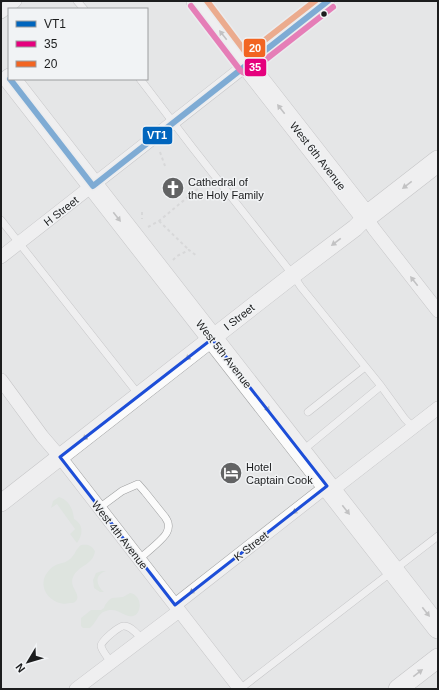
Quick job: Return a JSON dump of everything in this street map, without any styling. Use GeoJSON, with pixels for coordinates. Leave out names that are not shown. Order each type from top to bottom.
{"type":"FeatureCollection","features":[{"type":"Feature","properties":{"kind":"main road","name":"West 6th Avenue"},"geometry":{"type":"LineString","coordinates":[[197,1],[366,217]]}},
{"type":"Feature","properties":{"kind":"main road","name":"West 5th Avenue"},"geometry":{"type":"LineString","coordinates":[[1,68],[8,78]]}},
{"type":"Feature","properties":{"kind":"main road","name":"West 5th Avenue"},"geometry":{"type":"LineString","coordinates":[[10,80],[438,628]]}},
{"type":"Feature","properties":{"kind":"main road","name":"I Street"},"geometry":{"type":"LineString","coordinates":[[366,217],[438,161]]}},
{"type":"Feature","properties":{"kind":"main road"},"geometry":{"type":"LineString","coordinates":[[398,689],[438,658]]}},
{"type":"Feature","properties":{"kind":"street"},"geometry":{"type":"LineString","coordinates":[[1,12],[15,1]]}},
{"type":"Feature","properties":{"kind":"street","name":"H Street"},"geometry":{"type":"LineString","coordinates":[[1,257],[325,2]]}},
{"type":"Feature","properties":{"kind":"street","name":"I Street"},"geometry":{"type":"LineString","coordinates":[[1,503],[355,228],[366,217]]}},
{"type":"Feature","properties":{"kind":"street","name":"West 6th Avenue"},"geometry":{"type":"LineString","coordinates":[[366,217],[438,311]]}},
{"type":"Feature","properties":{"kind":"street","name":"West 4th Avenue"},"geometry":{"type":"LineString","coordinates":[[1,380],[42,436],[60,457],[240,689]]}},
{"type":"Feature","properties":{"kind":"street","name":"K Street"},"geometry":{"type":"LineString","coordinates":[[76,689],[329,489],[438,408]]}},
{"type":"Feature","properties":{"kind":"lane"},"geometry":{"type":"LineString","coordinates":[[141,80],[301,287],[381,386],[405,419],[413,427]]}},
{"type":"Feature","properties":{"kind":"lane"},"geometry":{"type":"LineString","coordinates":[[1,220],[139,395]]}},
{"type":"Feature","properties":{"kind":"lane"},"geometry":{"type":"LineString","coordinates":[[308,412],[365,367]]}},
{"type":"Feature","properties":{"kind":"lane"},"geometry":{"type":"LineString","coordinates":[[301,452],[381,386]]}},
{"type":"Feature","properties":{"kind":"lane"},"geometry":{"type":"LineString","coordinates":[[99,508],[122,491],[138,484],[165,517],[169,526],[167,533],[139,559]]}},
{"type":"Feature","properties":{"kind":"lane"},"geometry":{"type":"LineString","coordinates":[[240,689],[438,536]]}},
{"type":"Feature","properties":{"kind":"lane"},"geometry":{"type":"LineString","coordinates":[[112,662],[103,650],[101,645],[102,641],[121,626],[130,628],[142,638]]}},
{"type":"Feature","properties":{"kind":"path"},"geometry":{"type":"LineString","coordinates":[[160,152],[165,166]]}},
{"type":"Feature","properties":{"kind":"path"},"geometry":{"type":"LineString","coordinates":[[148,227],[158,221],[208,180]]}},
{"type":"Feature","properties":{"kind":"path"},"geometry":{"type":"LineString","coordinates":[[192,193],[194,197]]}},
{"type":"Feature","properties":{"kind":"path"},"geometry":{"type":"LineString","coordinates":[[142,212],[142,219]]}},
{"type":"Feature","properties":{"kind":"path"},"geometry":{"type":"LineString","coordinates":[[158,221],[197,256]]}},
{"type":"Feature","properties":{"kind":"path"},"geometry":{"type":"LineString","coordinates":[[173,260],[177,256],[189,250]]}},
{"type":"Feature","properties":{"kind":"highlighted area"},"geometry":{"type":"Polygon","coordinates":[[[212,339],[327,486],[175,605],[60,457],[212,339]]]}},
{"type":"Feature","properties":{"kind":"green space"},"geometry":{"type":"Polygon","coordinates":[[[59,497],[68,503],[73,512],[74,519],[80,524],[82,530],[77,543],[70,534],[75,529],[57,504],[51,508],[53,501],[59,497]]]}},
{"type":"Feature","properties":{"kind":"green space"},"geometry":{"type":"Polygon","coordinates":[[[81,545],[89,545],[95,551],[92,559],[77,571],[72,579],[77,595],[76,601],[65,604],[55,601],[47,594],[45,590],[43,585],[45,577],[52,567],[70,559],[81,545]]]}},
{"type":"Feature","properties":{"kind":"green space"},"geometry":{"type":"Polygon","coordinates":[[[106,571],[98,578],[99,586],[104,592],[100,592],[94,588],[93,580],[96,573],[106,571]]]}},
{"type":"Feature","properties":{"kind":"green space"},"geometry":{"type":"Polygon","coordinates":[[[130,593],[137,597],[140,604],[136,615],[129,616],[113,610],[108,610],[101,613],[90,628],[83,628],[81,626],[81,618],[91,610],[101,610],[112,598],[123,597],[130,593]]]}},
{"type":"Feature","properties":{"kind":"transit line","name":"20"},"geometry":{"type":"LineString","coordinates":[[207,1],[247,54],[315,1]]}},
{"type":"Feature","properties":{"kind":"transit line","name":"VT1"},"geometry":{"type":"LineString","coordinates":[[11,80],[93,186],[328,1]]}},
{"type":"Feature","properties":{"kind":"transit line","name":"35"},"geometry":{"type":"LineString","coordinates":[[191,6],[240,70],[247,73],[333,7]]}},
{"type":"Feature","properties":{"kind":"place","name":"Cathedral of the Holy Family"},"geometry":{"type":"Point","coordinates":[173,188]}},
{"type":"Feature","properties":{"kind":"place","name":"Hotel Captain Cook"},"geometry":{"type":"Point","coordinates":[231,473]}}]}
